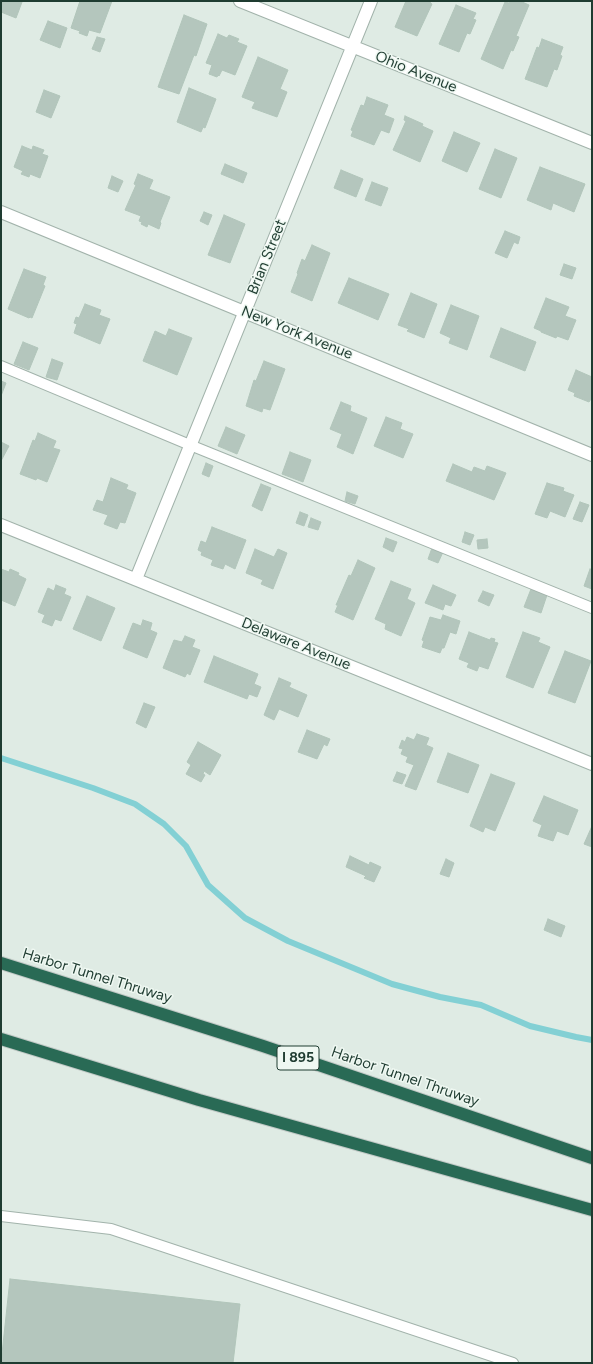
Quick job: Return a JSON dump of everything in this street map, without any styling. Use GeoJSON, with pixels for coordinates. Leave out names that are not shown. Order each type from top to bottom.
{"type":"FeatureCollection","features":[{"type":"Feature","properties":{"kind":"highway","name":"Harbor Tunnel Thruway"},"geometry":{"type":"LineString","coordinates":[[1,963],[263,1046],[592,1158]]}},
{"type":"Feature","properties":{"kind":"highway"},"geometry":{"type":"LineString","coordinates":[[1,1039],[200,1100],[592,1210]]}},
{"type":"Feature","properties":{"kind":"street","name":"Ohio Avenue"},"geometry":{"type":"LineString","coordinates":[[240,1],[592,143]]}},
{"type":"Feature","properties":{"kind":"street","name":"Brian Street"},"geometry":{"type":"LineString","coordinates":[[136,579],[371,1]]}},
{"type":"Feature","properties":{"kind":"street","name":"New York Avenue"},"geometry":{"type":"LineString","coordinates":[[1,212],[592,455]]}},
{"type":"Feature","properties":{"kind":"street","name":"Delaware Avenue"},"geometry":{"type":"LineString","coordinates":[[1,525],[592,764]]}},
{"type":"Feature","properties":{"kind":"lane"},"geometry":{"type":"LineString","coordinates":[[1,366],[190,445],[592,608]]}},
{"type":"Feature","properties":{"kind":"lane"},"geometry":{"type":"LineString","coordinates":[[1,1216],[111,1229],[513,1363]]}},
{"type":"Feature","properties":{"kind":"building"},"geometry":{"type":"Polygon","coordinates":[[[3,1],[22,2],[16,18],[1,12],[3,1]]]}},
{"type":"Feature","properties":{"kind":"building"},"geometry":{"type":"Polygon","coordinates":[[[80,1],[112,1],[100,33],[89,30],[87,36],[79,33],[80,31],[71,28],[80,1]]]}},
{"type":"Feature","properties":{"kind":"building"},"geometry":{"type":"Polygon","coordinates":[[[406,1],[431,1],[430,3],[432,4],[417,36],[395,27],[406,1]]]}},
{"type":"Feature","properties":{"kind":"building"},"geometry":{"type":"Polygon","coordinates":[[[510,1],[520,1],[529,5],[516,36],[519,37],[513,51],[511,50],[503,69],[481,59],[505,2],[509,3],[510,1]]]}},
{"type":"Feature","properties":{"kind":"building"},"geometry":{"type":"Polygon","coordinates":[[[456,5],[476,13],[473,19],[476,20],[470,34],[467,33],[459,52],[439,44],[456,5]]]}},
{"type":"Feature","properties":{"kind":"building"},"geometry":{"type":"Polygon","coordinates":[[[184,15],[207,24],[196,56],[194,55],[179,94],[158,87],[184,15]]]}},
{"type":"Feature","properties":{"kind":"building"},"geometry":{"type":"Polygon","coordinates":[[[48,21],[67,28],[60,48],[40,40],[48,21]]]}},
{"type":"Feature","properties":{"kind":"building"},"geometry":{"type":"Polygon","coordinates":[[[218,34],[227,38],[229,35],[239,39],[237,42],[247,46],[235,75],[222,70],[217,77],[209,74],[212,65],[206,63],[218,34]]]}},
{"type":"Feature","properties":{"kind":"building"},"geometry":{"type":"Polygon","coordinates":[[[97,37],[105,39],[100,52],[92,49],[97,37]]]}},
{"type":"Feature","properties":{"kind":"building"},"geometry":{"type":"Polygon","coordinates":[[[542,39],[563,47],[560,55],[562,56],[557,70],[554,69],[547,87],[525,79],[537,47],[539,48],[542,39]]]}},
{"type":"Feature","properties":{"kind":"building"},"geometry":{"type":"Polygon","coordinates":[[[258,57],[288,70],[280,89],[287,92],[277,117],[252,108],[255,102],[242,97],[258,57]]]}},
{"type":"Feature","properties":{"kind":"building"},"geometry":{"type":"Polygon","coordinates":[[[189,88],[216,99],[205,128],[203,127],[201,132],[177,122],[189,88]]]}},
{"type":"Feature","properties":{"kind":"building"},"geometry":{"type":"Polygon","coordinates":[[[44,90],[60,96],[51,118],[36,112],[44,90]]]}},
{"type":"Feature","properties":{"kind":"building"},"geometry":{"type":"Polygon","coordinates":[[[367,97],[388,105],[384,115],[394,119],[389,133],[381,130],[374,145],[351,136],[353,131],[351,130],[361,105],[364,106],[367,97]]]}},
{"type":"Feature","properties":{"kind":"building"},"geometry":{"type":"Polygon","coordinates":[[[405,116],[423,124],[422,126],[433,131],[420,162],[393,150],[406,121],[404,120],[405,116]]]}},
{"type":"Feature","properties":{"kind":"building"},"geometry":{"type":"Polygon","coordinates":[[[454,132],[480,143],[467,172],[442,161],[454,132]]]}},
{"type":"Feature","properties":{"kind":"building"},"geometry":{"type":"Polygon","coordinates":[[[22,146],[32,150],[33,146],[44,150],[42,154],[48,156],[40,178],[30,174],[29,177],[21,174],[23,171],[14,167],[22,146]]]}},
{"type":"Feature","properties":{"kind":"building"},"geometry":{"type":"Polygon","coordinates":[[[495,149],[517,158],[501,198],[479,189],[495,149]]]}},
{"type":"Feature","properties":{"kind":"building"},"geometry":{"type":"Polygon","coordinates":[[[225,164],[247,173],[243,183],[221,174],[225,164]]]}},
{"type":"Feature","properties":{"kind":"building"},"geometry":{"type":"Polygon","coordinates":[[[540,167],[585,184],[574,212],[553,203],[551,210],[527,200],[540,167]]]}},
{"type":"Feature","properties":{"kind":"building"},"geometry":{"type":"Polygon","coordinates":[[[341,170],[363,179],[356,197],[334,188],[341,170]]]}},
{"type":"Feature","properties":{"kind":"building"},"geometry":{"type":"Polygon","coordinates":[[[138,174],[153,180],[149,189],[170,197],[160,222],[159,229],[148,224],[147,227],[141,224],[142,222],[139,221],[141,216],[125,210],[136,185],[134,184],[138,174]]]}},
{"type":"Feature","properties":{"kind":"building"},"geometry":{"type":"Polygon","coordinates":[[[112,176],[123,181],[118,192],[108,188],[112,176]]]}},
{"type":"Feature","properties":{"kind":"building"},"geometry":{"type":"Polygon","coordinates":[[[372,182],[388,188],[381,206],[365,200],[372,182]]]}},
{"type":"Feature","properties":{"kind":"building"},"geometry":{"type":"Polygon","coordinates":[[[204,212],[212,215],[208,225],[200,221],[204,212]]]}},
{"type":"Feature","properties":{"kind":"building"},"geometry":{"type":"Polygon","coordinates":[[[224,215],[245,224],[230,263],[208,255],[224,215]]]}},
{"type":"Feature","properties":{"kind":"building"},"geometry":{"type":"Polygon","coordinates":[[[505,231],[520,237],[518,244],[514,242],[507,258],[495,253],[505,231]]]}},
{"type":"Feature","properties":{"kind":"building"},"geometry":{"type":"Polygon","coordinates":[[[312,245],[330,253],[312,301],[291,292],[302,259],[305,261],[312,245]]]}},
{"type":"Feature","properties":{"kind":"building"},"geometry":{"type":"Polygon","coordinates":[[[564,264],[576,268],[572,279],[560,275],[564,264]]]}},
{"type":"Feature","properties":{"kind":"building"},"geometry":{"type":"Polygon","coordinates":[[[24,269],[46,277],[43,285],[45,286],[32,318],[8,309],[24,269]]]}},
{"type":"Feature","properties":{"kind":"building"},"geometry":{"type":"Polygon","coordinates":[[[349,278],[389,294],[378,320],[338,303],[349,278]]]}},
{"type":"Feature","properties":{"kind":"building"},"geometry":{"type":"Polygon","coordinates":[[[411,293],[437,304],[424,338],[407,331],[409,329],[398,325],[411,293]]]}},
{"type":"Feature","properties":{"kind":"building"},"geometry":{"type":"Polygon","coordinates":[[[546,298],[569,307],[565,316],[576,320],[568,340],[557,336],[556,338],[534,328],[546,298]]]}},
{"type":"Feature","properties":{"kind":"building"},"geometry":{"type":"Polygon","coordinates":[[[85,304],[101,310],[99,315],[110,319],[100,344],[74,333],[77,324],[74,323],[76,317],[79,318],[85,304]]]}},
{"type":"Feature","properties":{"kind":"building"},"geometry":{"type":"Polygon","coordinates":[[[451,305],[479,316],[467,350],[449,343],[451,338],[440,333],[451,305]]]}},
{"type":"Feature","properties":{"kind":"building"},"geometry":{"type":"Polygon","coordinates":[[[501,328],[536,342],[525,371],[490,357],[501,328]]]}},
{"type":"Feature","properties":{"kind":"building"},"geometry":{"type":"Polygon","coordinates":[[[169,329],[192,338],[177,375],[143,361],[155,331],[166,336],[169,329]]]}},
{"type":"Feature","properties":{"kind":"building"},"geometry":{"type":"Polygon","coordinates":[[[23,342],[38,348],[29,370],[14,364],[23,342]]]}},
{"type":"Feature","properties":{"kind":"building"},"geometry":{"type":"Polygon","coordinates":[[[52,359],[63,363],[57,380],[46,377],[52,359]]]}},
{"type":"Feature","properties":{"kind":"building"},"geometry":{"type":"Polygon","coordinates":[[[264,361],[285,369],[270,410],[263,408],[262,412],[246,406],[254,380],[256,381],[264,361]]]}},
{"type":"Feature","properties":{"kind":"building"},"geometry":{"type":"Polygon","coordinates":[[[576,370],[592,377],[592,399],[589,402],[574,396],[575,393],[568,390],[576,370]]]}},
{"type":"Feature","properties":{"kind":"building"},"geometry":{"type":"Polygon","coordinates":[[[1,381],[6,383],[1,396],[1,381]]]}},
{"type":"Feature","properties":{"kind":"building"},"geometry":{"type":"Polygon","coordinates":[[[341,402],[351,406],[350,411],[367,418],[353,454],[337,447],[342,434],[330,429],[341,402]]]}},
{"type":"Feature","properties":{"kind":"building"},"geometry":{"type":"Polygon","coordinates":[[[386,417],[402,423],[400,429],[413,434],[403,458],[374,446],[386,417]]]}},
{"type":"Feature","properties":{"kind":"building"},"geometry":{"type":"Polygon","coordinates":[[[226,427],[245,435],[237,454],[218,446],[226,427]]]}},
{"type":"Feature","properties":{"kind":"building"},"geometry":{"type":"Polygon","coordinates":[[[38,433],[56,441],[53,448],[60,450],[47,482],[37,478],[36,480],[20,474],[33,440],[35,441],[38,433]]]}},
{"type":"Feature","properties":{"kind":"building"},"geometry":{"type":"Polygon","coordinates":[[[1,442],[9,446],[1,461],[1,442]]]}},
{"type":"Feature","properties":{"kind":"building"},"geometry":{"type":"Polygon","coordinates":[[[290,452],[311,460],[303,482],[282,474],[290,452]]]}},
{"type":"Feature","properties":{"kind":"building"},"geometry":{"type":"Polygon","coordinates":[[[206,463],[213,466],[209,477],[202,474],[206,463]]]}},
{"type":"Feature","properties":{"kind":"building"},"geometry":{"type":"Polygon","coordinates":[[[453,464],[472,472],[474,467],[485,471],[487,466],[506,473],[494,500],[446,481],[453,464]]]}},
{"type":"Feature","properties":{"kind":"building"},"geometry":{"type":"Polygon","coordinates":[[[111,478],[128,485],[126,489],[136,493],[125,523],[120,522],[117,529],[104,524],[108,515],[93,510],[97,500],[103,502],[111,478]]]}},
{"type":"Feature","properties":{"kind":"building"},"geometry":{"type":"Polygon","coordinates":[[[547,483],[564,488],[563,491],[574,495],[565,517],[550,511],[547,518],[535,514],[547,483]]]}},
{"type":"Feature","properties":{"kind":"building"},"geometry":{"type":"Polygon","coordinates":[[[261,484],[271,488],[262,511],[252,506],[261,484]]]}},
{"type":"Feature","properties":{"kind":"building"},"geometry":{"type":"Polygon","coordinates":[[[347,492],[358,496],[355,504],[345,501],[347,492]]]}},
{"type":"Feature","properties":{"kind":"building"},"geometry":{"type":"Polygon","coordinates":[[[580,502],[589,505],[582,522],[573,519],[580,502]]]}},
{"type":"Feature","properties":{"kind":"building"},"geometry":{"type":"Polygon","coordinates":[[[300,512],[308,515],[304,526],[296,523],[300,512]]]}},
{"type":"Feature","properties":{"kind":"building"},"geometry":{"type":"Polygon","coordinates":[[[311,518],[321,522],[318,530],[308,527],[311,518]]]}},
{"type":"Feature","properties":{"kind":"building"},"geometry":{"type":"Polygon","coordinates":[[[212,527],[246,540],[235,569],[225,564],[223,569],[211,565],[213,560],[201,555],[202,552],[198,550],[201,541],[206,543],[212,527]]]}},
{"type":"Feature","properties":{"kind":"building"},"geometry":{"type":"Polygon","coordinates":[[[465,532],[474,535],[470,545],[462,542],[465,532]]]}},
{"type":"Feature","properties":{"kind":"building"},"geometry":{"type":"Polygon","coordinates":[[[386,538],[397,542],[393,552],[383,547],[386,538]]]}},
{"type":"Feature","properties":{"kind":"building"},"geometry":{"type":"Polygon","coordinates":[[[487,539],[488,548],[478,549],[477,540],[487,539]]]}},
{"type":"Feature","properties":{"kind":"building"},"geometry":{"type":"Polygon","coordinates":[[[432,548],[443,552],[438,563],[428,559],[432,548]]]}},
{"type":"Feature","properties":{"kind":"building"},"geometry":{"type":"Polygon","coordinates":[[[255,549],[274,557],[278,549],[287,553],[273,589],[261,584],[263,580],[246,573],[255,549]]]}},
{"type":"Feature","properties":{"kind":"building"},"geometry":{"type":"Polygon","coordinates":[[[358,560],[375,568],[353,620],[335,612],[338,605],[336,605],[349,575],[351,576],[358,560]]]}},
{"type":"Feature","properties":{"kind":"building"},"geometry":{"type":"Polygon","coordinates":[[[1,569],[9,572],[10,569],[19,573],[18,575],[26,579],[15,606],[1,600],[1,569]]]}},
{"type":"Feature","properties":{"kind":"building"},"geometry":{"type":"Polygon","coordinates":[[[590,569],[592,570],[592,589],[584,586],[590,569]]]}},
{"type":"Feature","properties":{"kind":"building"},"geometry":{"type":"Polygon","coordinates":[[[391,581],[411,589],[407,599],[415,603],[401,636],[385,629],[386,624],[375,619],[391,581]]]}},
{"type":"Feature","properties":{"kind":"building"},"geometry":{"type":"Polygon","coordinates":[[[56,585],[66,589],[64,594],[71,597],[61,621],[55,619],[52,626],[42,622],[45,615],[38,612],[48,588],[54,591],[56,585]]]}},
{"type":"Feature","properties":{"kind":"building"},"geometry":{"type":"Polygon","coordinates":[[[433,585],[456,595],[451,606],[445,604],[443,610],[425,603],[433,585]]]}},
{"type":"Feature","properties":{"kind":"building"},"geometry":{"type":"Polygon","coordinates":[[[531,589],[547,595],[541,613],[524,607],[531,589]]]}},
{"type":"Feature","properties":{"kind":"building"},"geometry":{"type":"Polygon","coordinates":[[[483,591],[494,595],[489,606],[478,601],[483,591]]]}},
{"type":"Feature","properties":{"kind":"building"},"geometry":{"type":"Polygon","coordinates":[[[87,596],[115,608],[101,641],[73,629],[87,596]]]}},
{"type":"Feature","properties":{"kind":"building"},"geometry":{"type":"Polygon","coordinates":[[[443,615],[460,621],[456,634],[450,632],[444,648],[442,648],[440,653],[422,647],[424,641],[422,640],[430,617],[441,620],[443,615]]]}},
{"type":"Feature","properties":{"kind":"building"},"geometry":{"type":"Polygon","coordinates":[[[143,620],[152,623],[150,630],[157,633],[147,658],[123,648],[133,623],[141,626],[143,620]]]}},
{"type":"Feature","properties":{"kind":"building"},"geometry":{"type":"Polygon","coordinates":[[[469,632],[490,640],[491,638],[495,639],[494,642],[498,643],[488,669],[479,666],[477,671],[467,667],[469,663],[459,659],[469,632]]]}},
{"type":"Feature","properties":{"kind":"building"},"geometry":{"type":"Polygon","coordinates":[[[523,632],[540,638],[538,642],[550,647],[533,688],[506,677],[523,632]]]}},
{"type":"Feature","properties":{"kind":"building"},"geometry":{"type":"Polygon","coordinates":[[[185,636],[195,640],[192,647],[200,650],[190,675],[187,673],[185,677],[163,668],[174,640],[182,642],[185,636]]]}},
{"type":"Feature","properties":{"kind":"building"},"geometry":{"type":"Polygon","coordinates":[[[565,651],[591,661],[575,703],[548,693],[565,651]]]}},
{"type":"Feature","properties":{"kind":"building"},"geometry":{"type":"Polygon","coordinates":[[[214,656],[258,674],[254,684],[261,687],[257,697],[249,694],[247,699],[204,682],[214,656]]]}},
{"type":"Feature","properties":{"kind":"building"},"geometry":{"type":"Polygon","coordinates":[[[279,678],[291,683],[289,687],[307,695],[298,717],[279,709],[274,720],[264,715],[279,678]]]}},
{"type":"Feature","properties":{"kind":"building"},"geometry":{"type":"Polygon","coordinates":[[[144,703],[155,707],[146,728],[136,723],[144,703]]]}},
{"type":"Feature","properties":{"kind":"building"},"geometry":{"type":"Polygon","coordinates":[[[307,730],[330,739],[327,746],[324,744],[317,759],[298,752],[307,730]]]}},
{"type":"Feature","properties":{"kind":"building"},"geometry":{"type":"Polygon","coordinates":[[[417,734],[429,738],[426,745],[433,748],[416,790],[405,786],[414,765],[406,762],[408,757],[401,754],[403,749],[399,748],[402,740],[405,742],[407,737],[414,740],[417,734]]]}},
{"type":"Feature","properties":{"kind":"building"},"geometry":{"type":"Polygon","coordinates":[[[198,742],[221,755],[210,775],[204,771],[203,774],[205,775],[201,782],[186,774],[191,765],[187,762],[198,742]]]}},
{"type":"Feature","properties":{"kind":"building"},"geometry":{"type":"Polygon","coordinates":[[[448,753],[479,765],[468,793],[437,782],[448,753]]]}},
{"type":"Feature","properties":{"kind":"building"},"geometry":{"type":"Polygon","coordinates":[[[397,772],[406,775],[402,784],[393,781],[397,772]]]}},
{"type":"Feature","properties":{"kind":"building"},"geometry":{"type":"Polygon","coordinates":[[[491,774],[515,783],[495,831],[485,827],[483,832],[470,826],[491,774]]]}},
{"type":"Feature","properties":{"kind":"building"},"geometry":{"type":"Polygon","coordinates":[[[544,796],[578,810],[568,835],[557,831],[553,841],[538,836],[542,825],[533,821],[544,796]]]}},
{"type":"Feature","properties":{"kind":"building"},"geometry":{"type":"Polygon","coordinates":[[[592,826],[592,847],[584,844],[592,826]]]}},
{"type":"Feature","properties":{"kind":"building"},"geometry":{"type":"Polygon","coordinates":[[[350,856],[369,865],[370,862],[381,867],[374,882],[364,878],[366,876],[346,867],[350,856]]]}},
{"type":"Feature","properties":{"kind":"building"},"geometry":{"type":"Polygon","coordinates":[[[446,859],[454,863],[449,877],[440,874],[446,859]]]}},
{"type":"Feature","properties":{"kind":"building"},"geometry":{"type":"Polygon","coordinates":[[[548,919],[565,926],[561,937],[544,930],[548,919]]]}},
{"type":"Feature","properties":{"kind":"building"},"geometry":{"type":"Polygon","coordinates":[[[10,1279],[240,1304],[233,1363],[1,1363],[10,1279]]]}},
{"type":"Feature","properties":{"kind":"waterway"},"geometry":{"type":"LineString","coordinates":[[1,758],[93,788],[135,804],[164,824],[186,846],[208,885],[245,918],[288,941],[392,984],[440,997],[481,1005],[530,1026],[592,1040]]}}]}
